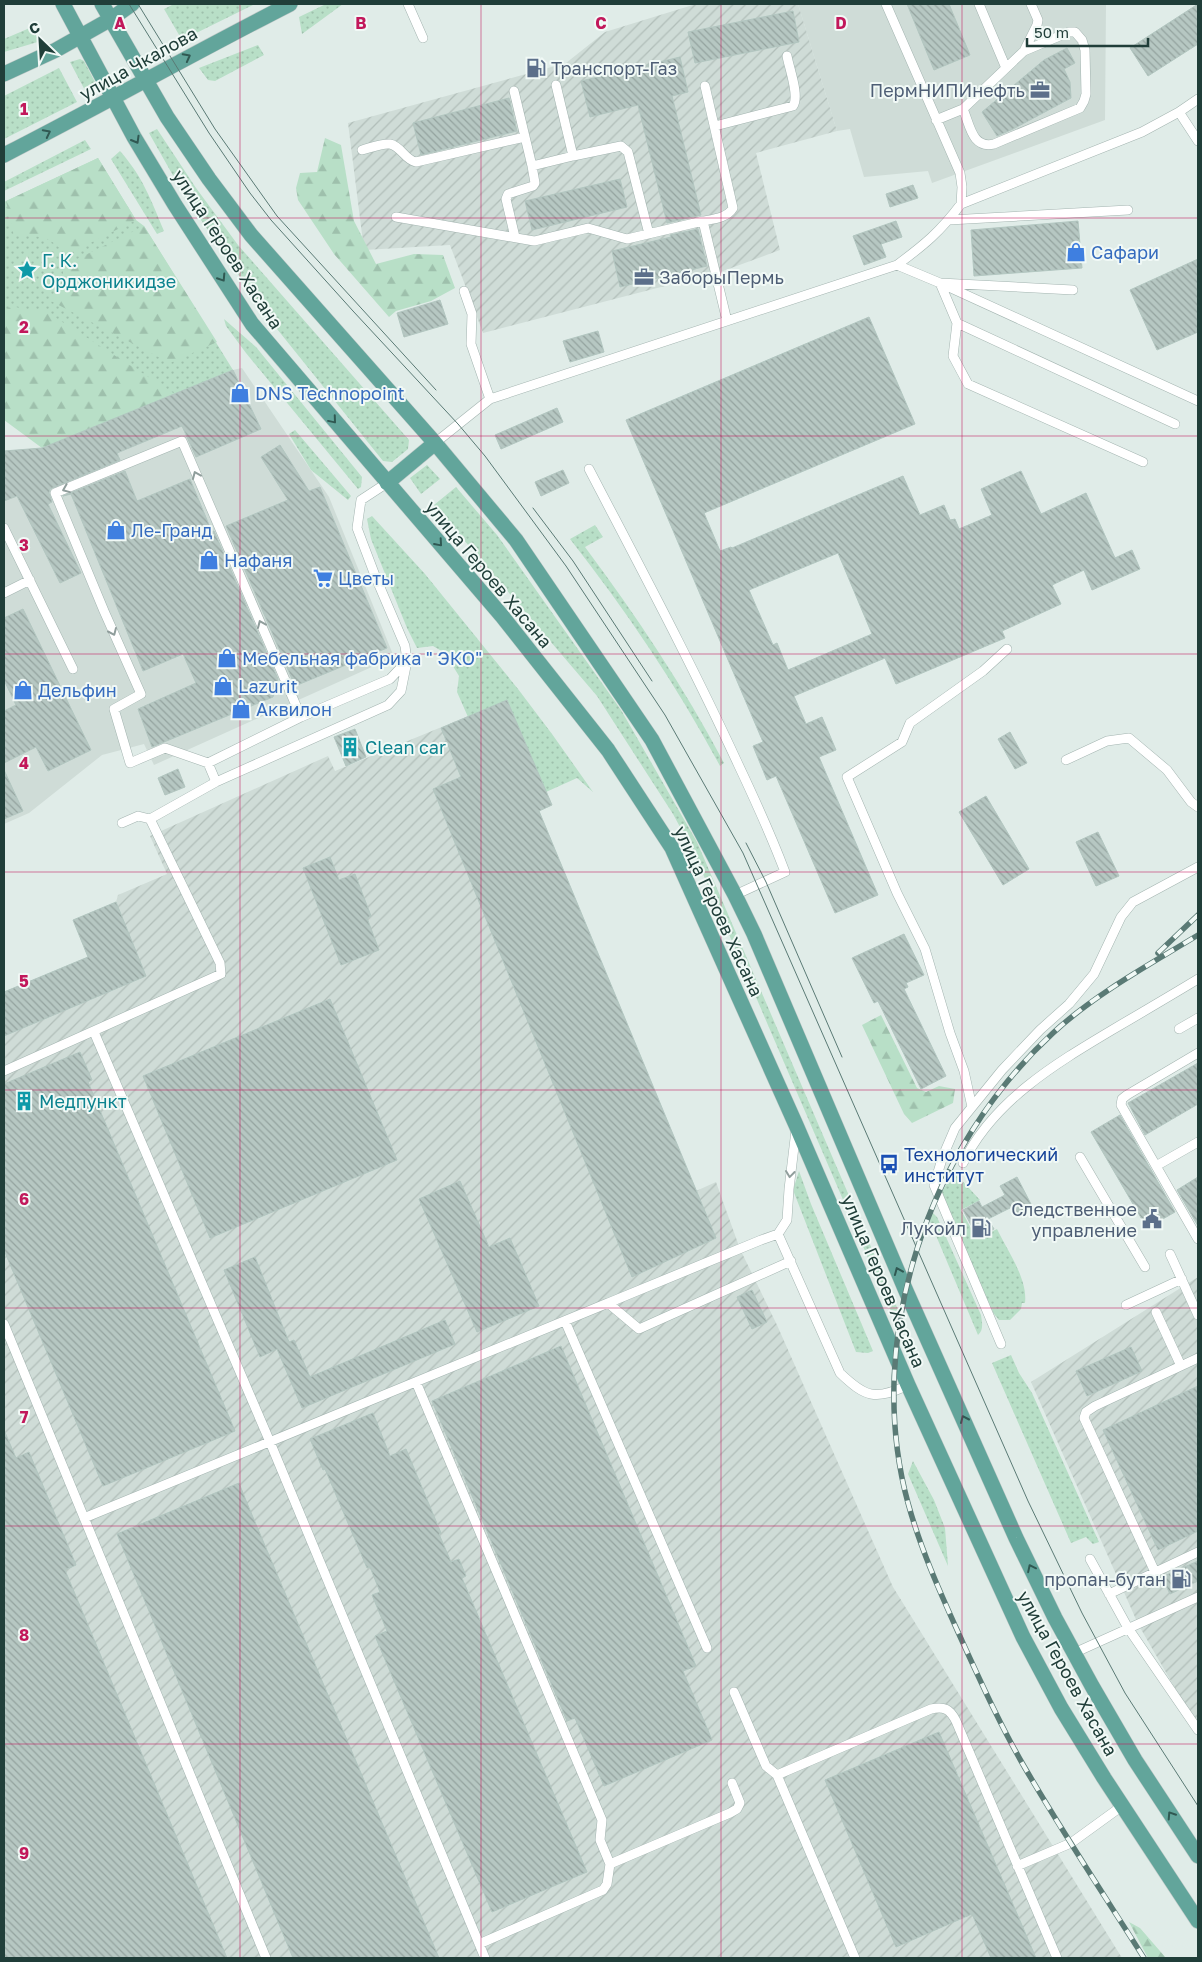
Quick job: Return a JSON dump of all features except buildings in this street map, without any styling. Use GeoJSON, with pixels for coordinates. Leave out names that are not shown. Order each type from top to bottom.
{"type":"FeatureCollection","features":[{"type":"Feature","properties":{"kind":"main road","name":"улица Героев Хасана"},"geometry":{"type":"LineString","coordinates":[[63,4],[112,98],[175,205],[252,324],[502,616],[608,750],[672,848],[796,1125],[908,1386],[1023,1638],[1061,1708],[1122,1806],[1198,1921]]}},
{"type":"Feature","properties":{"kind":"main road","name":"улица Героев Хасана"},"geometry":{"type":"LineString","coordinates":[[102,4],[144,80],[204,171],[251,235],[435,443],[516,540],[652,740],[735,895],[802,1044],[906,1291],[1016,1538],[1074,1653],[1135,1760],[1198,1856]]}},
{"type":"Feature","properties":{"kind":"main road"},"geometry":{"type":"LineString","coordinates":[[4,74],[80,36],[111,19],[132,4]]}},
{"type":"Feature","properties":{"kind":"main road","name":"улица Чкалова"},"geometry":{"type":"LineString","coordinates":[[4,154],[77,118],[144,80],[290,4]]}},
{"type":"Feature","properties":{"kind":"main road"},"geometry":{"type":"LineString","coordinates":[[387,483],[435,443]]}},
{"type":"Feature","properties":{"kind":"lane"},"geometry":{"type":"LineString","coordinates":[[408,4],[423,38]]}},
{"type":"Feature","properties":{"kind":"lane"},"geometry":{"type":"LineString","coordinates":[[435,443],[490,399],[896,265],[926,244],[949,220],[960,204],[962,187],[960,173],[886,4]]}},
{"type":"Feature","properties":{"kind":"lane"},"geometry":{"type":"LineString","coordinates":[[979,4],[1006,68]]}},
{"type":"Feature","properties":{"kind":"lane"},"geometry":{"type":"LineString","coordinates":[[936,120],[963,109],[1024,51],[1038,20],[1032,6],[1043,4]]}},
{"type":"Feature","properties":{"kind":"lane"},"geometry":{"type":"LineString","coordinates":[[963,109],[974,137],[978,143],[984,146],[994,144],[1080,108],[1086,94],[1085,50],[1080,36],[1074,32],[1069,32],[1024,51]]}},
{"type":"Feature","properties":{"kind":"lane"},"geometry":{"type":"LineString","coordinates":[[715,126],[793,106],[796,102],[796,95],[786,56]]}},
{"type":"Feature","properties":{"kind":"lane"},"geometry":{"type":"LineString","coordinates":[[556,85],[573,156]]}},
{"type":"Feature","properties":{"kind":"lane"},"geometry":{"type":"LineString","coordinates":[[396,217],[534,241],[588,228],[627,239],[730,213],[734,208],[706,86]]}},
{"type":"Feature","properties":{"kind":"lane"},"geometry":{"type":"LineString","coordinates":[[514,92],[536,183],[528,188],[508,194],[506,199],[514,237]]}},
{"type":"Feature","properties":{"kind":"lane"},"geometry":{"type":"LineString","coordinates":[[960,204],[1142,132],[1179,112],[1198,99]]}},
{"type":"Feature","properties":{"kind":"lane"},"geometry":{"type":"LineString","coordinates":[[1179,112],[1198,141]]}},
{"type":"Feature","properties":{"kind":"lane"},"geometry":{"type":"LineString","coordinates":[[362,150],[390,144],[395,146],[411,161],[416,162],[525,136]]}},
{"type":"Feature","properties":{"kind":"lane"},"geometry":{"type":"LineString","coordinates":[[532,166],[621,146],[628,152],[649,234]]}},
{"type":"Feature","properties":{"kind":"lane"},"geometry":{"type":"LineString","coordinates":[[949,220],[1128,210]]}},
{"type":"Feature","properties":{"kind":"lane"},"geometry":{"type":"LineString","coordinates":[[703,221],[727,321]]}},
{"type":"Feature","properties":{"kind":"lane"},"geometry":{"type":"LineString","coordinates":[[896,265],[940,283],[1198,401]]}},
{"type":"Feature","properties":{"kind":"lane"},"geometry":{"type":"LineString","coordinates":[[940,283],[1074,290]]}},
{"type":"Feature","properties":{"kind":"lane"},"geometry":{"type":"LineString","coordinates":[[940,283],[957,323],[952,356],[968,384],[1143,462]]}},
{"type":"Feature","properties":{"kind":"lane"},"geometry":{"type":"LineString","coordinates":[[464,291],[472,314],[472,344],[490,399]]}},
{"type":"Feature","properties":{"kind":"lane"},"geometry":{"type":"LineString","coordinates":[[957,323],[1175,424]]}},
{"type":"Feature","properties":{"kind":"lane"},"geometry":{"type":"LineString","coordinates":[[301,717],[182,441],[55,493],[141,694],[114,709],[130,763],[165,748],[208,763],[301,717],[390,679],[407,661]]}},
{"type":"Feature","properties":{"kind":"lane"},"geometry":{"type":"LineString","coordinates":[[588,469],[669,622],[719,722],[771,835],[785,872],[735,895]]}},
{"type":"Feature","properties":{"kind":"lane"},"geometry":{"type":"LineString","coordinates":[[122,823],[138,816],[150,819],[216,782],[388,705],[401,691],[407,661],[405,646],[357,528],[361,500],[387,483]]}},
{"type":"Feature","properties":{"kind":"lane"},"geometry":{"type":"LineString","coordinates":[[4,528],[74,669]]}},
{"type":"Feature","properties":{"kind":"lane"},"geometry":{"type":"LineString","coordinates":[[4,593],[30,580]]}},
{"type":"Feature","properties":{"kind":"lane"},"geometry":{"type":"LineString","coordinates":[[972,1107],[964,1071],[950,1033],[925,949],[897,893],[847,777],[902,742],[910,724],[983,671],[1007,649]]}},
{"type":"Feature","properties":{"kind":"lane"},"geometry":{"type":"LineString","coordinates":[[1066,760],[1107,741],[1129,738],[1167,770],[1191,802],[1198,807]]}},
{"type":"Feature","properties":{"kind":"lane"},"geometry":{"type":"LineString","coordinates":[[208,763],[216,782]]}},
{"type":"Feature","properties":{"kind":"lane"},"geometry":{"type":"LineString","coordinates":[[4,1071],[221,974],[220,963],[150,819]]}},
{"type":"Feature","properties":{"kind":"lane"},"geometry":{"type":"LineString","coordinates":[[1001,1344],[934,1186],[943,1156],[955,1128],[1002,1070],[1040,1030],[1069,1004],[1094,974],[1121,917],[1133,902],[1198,868]]}},
{"type":"Feature","properties":{"kind":"lane"},"geometry":{"type":"LineString","coordinates":[[963,1163],[971,1146],[1003,1108],[1037,1077],[1078,1050],[1198,979]]}},
{"type":"Feature","properties":{"kind":"lane"},"geometry":{"type":"LineString","coordinates":[[1179,1029],[1198,1018]]}},
{"type":"Feature","properties":{"kind":"lane"},"geometry":{"type":"LineString","coordinates":[[94,1032],[270,1442],[485,1958]]}},
{"type":"Feature","properties":{"kind":"lane"},"geometry":{"type":"LineString","coordinates":[[1198,1053],[1122,1099],[1121,1105],[1198,1239]]}},
{"type":"Feature","properties":{"kind":"lane"},"geometry":{"type":"LineString","coordinates":[[84,1518],[778,1234],[787,1220],[788,1189],[796,1125]]}},
{"type":"Feature","properties":{"kind":"lane"},"geometry":{"type":"LineString","coordinates":[[1156,1166],[1198,1142]]}},
{"type":"Feature","properties":{"kind":"lane"},"geometry":{"type":"LineString","coordinates":[[1080,1156],[1145,1268]]}},
{"type":"Feature","properties":{"kind":"lane"},"geometry":{"type":"LineString","coordinates":[[778,1234],[840,1373],[857,1389],[872,1395],[894,1392],[908,1386]]}},
{"type":"Feature","properties":{"kind":"lane"},"geometry":{"type":"LineString","coordinates":[[1170,1254],[1198,1315]]}},
{"type":"Feature","properties":{"kind":"lane"},"geometry":{"type":"LineString","coordinates":[[608,1303],[640,1330],[791,1261]]}},
{"type":"Feature","properties":{"kind":"lane"},"geometry":{"type":"LineString","coordinates":[[1126,1305],[1182,1279]]}},
{"type":"Feature","properties":{"kind":"lane"},"geometry":{"type":"LineString","coordinates":[[1156,1312],[1181,1366]]}},
{"type":"Feature","properties":{"kind":"lane"},"geometry":{"type":"LineString","coordinates":[[565,1321],[707,1648]]}},
{"type":"Feature","properties":{"kind":"lane"},"geometry":{"type":"LineString","coordinates":[[4,1324],[266,1958]]}},
{"type":"Feature","properties":{"kind":"lane"},"geometry":{"type":"LineString","coordinates":[[1155,1572],[1084,1418],[1086,1412],[1095,1406],[1198,1358]]}},
{"type":"Feature","properties":{"kind":"lane"},"geometry":{"type":"LineString","coordinates":[[416,1382],[602,1820],[600,1840],[610,1864],[607,1884],[603,1890],[479,1944]]}},
{"type":"Feature","properties":{"kind":"lane"},"geometry":{"type":"LineString","coordinates":[[1109,1594],[1198,1552]]}},
{"type":"Feature","properties":{"kind":"lane"},"geometry":{"type":"LineString","coordinates":[[1090,1559],[1128,1628],[1198,1730]]}},
{"type":"Feature","properties":{"kind":"lane"},"geometry":{"type":"LineString","coordinates":[[1074,1653],[1198,1597]]}},
{"type":"Feature","properties":{"kind":"lane"},"geometry":{"type":"LineString","coordinates":[[734,1692],[766,1766],[777,1775],[855,1958]]}},
{"type":"Feature","properties":{"kind":"lane"},"geometry":{"type":"LineString","coordinates":[[777,1775],[931,1709],[942,1707],[951,1712],[1057,1958]]}},
{"type":"Feature","properties":{"kind":"lane"},"geometry":{"type":"LineString","coordinates":[[610,1864],[730,1814],[737,1809],[740,1803],[732,1783]]}},
{"type":"Feature","properties":{"kind":"lane"},"geometry":{"type":"LineString","coordinates":[[1017,1866],[1071,1843],[1122,1806]]}},
{"type":"Feature","properties":{"kind":"shaded area"},"geometry":{"type":"Polygon","coordinates":[[[696,4],[798,4],[837,131],[756,153],[780,250],[723,271],[483,333],[450,245],[364,250],[348,123],[566,63],[605,32],[696,4]]]}},
{"type":"Feature","properties":{"kind":"shaded area"},"geometry":{"type":"Polygon","coordinates":[[[798,4],[1106,4],[1105,120],[932,183],[928,171],[864,177],[850,129],[837,131],[798,4]]]}},
{"type":"Feature","properties":{"kind":"shaded area"},"geometry":{"type":"Polygon","coordinates":[[[242,368],[329,497],[394,657],[154,765],[144,744],[102,755],[29,813],[4,824],[4,451],[42,448],[242,368]]]}},
{"type":"Feature","properties":{"kind":"shaded area"},"geometry":{"type":"Polygon","coordinates":[[[507,700],[552,805],[539,811],[696,1191],[716,1182],[740,1249],[777,1325],[893,1587],[1122,1958],[4,1958],[4,992],[88,957],[73,920],[116,902],[118,895],[167,874],[150,836],[328,756],[335,771],[507,700]]]}},
{"type":"Feature","properties":{"kind":"shaded area"},"geometry":{"type":"Polygon","coordinates":[[[1198,1277],[1198,1728],[1138,1624],[1031,1382],[1198,1277]]]}},
{"type":"Feature","properties":{"kind":"green space"},"geometry":{"type":"Polygon","coordinates":[[[174,4],[255,4],[182,40],[164,9],[174,4]]]}},
{"type":"Feature","properties":{"kind":"green space"},"geometry":{"type":"Polygon","coordinates":[[[326,4],[343,4],[302,34],[299,17],[326,4]]]}},
{"type":"Feature","properties":{"kind":"green space"},"geometry":{"type":"Polygon","coordinates":[[[32,27],[41,41],[4,52],[4,39],[32,27]]]}},
{"type":"Feature","properties":{"kind":"green space"},"geometry":{"type":"Polygon","coordinates":[[[258,45],[264,55],[215,81],[208,80],[199,68],[258,45]]]}},
{"type":"Feature","properties":{"kind":"green space"},"geometry":{"type":"Polygon","coordinates":[[[80,59],[84,61],[95,82],[93,92],[88,96],[70,62],[80,59]]]}},
{"type":"Feature","properties":{"kind":"green space"},"geometry":{"type":"Polygon","coordinates":[[[59,68],[77,102],[4,139],[4,96],[59,68]]]}},
{"type":"Feature","properties":{"kind":"green space"},"geometry":{"type":"Polygon","coordinates":[[[157,129],[196,188],[238,245],[409,440],[408,449],[392,462],[383,461],[265,314],[184,195],[149,133],[157,129]]]}},
{"type":"Feature","properties":{"kind":"green space"},"geometry":{"type":"Polygon","coordinates":[[[325,138],[341,145],[354,221],[376,264],[414,254],[443,255],[455,288],[431,301],[396,311],[389,317],[334,254],[298,200],[296,188],[300,173],[317,172],[325,138]]]}},
{"type":"Feature","properties":{"kind":"green space"},"geometry":{"type":"Polygon","coordinates":[[[85,140],[91,149],[4,191],[4,182],[85,140]]]}},
{"type":"Feature","properties":{"kind":"green space"},"geometry":{"type":"Polygon","coordinates":[[[120,151],[141,180],[164,231],[157,234],[111,159],[120,151]]]}},
{"type":"Feature","properties":{"kind":"green space"},"geometry":{"type":"Polygon","coordinates":[[[98,158],[136,220],[144,226],[233,370],[175,394],[4,420],[4,202],[98,158]]]}},
{"type":"Feature","properties":{"kind":"green space"},"geometry":{"type":"Polygon","coordinates":[[[98,158],[136,220],[66,255],[49,240],[37,236],[14,236],[6,201],[98,158]]]}},
{"type":"Feature","properties":{"kind":"green space"},"geometry":{"type":"Polygon","coordinates":[[[144,226],[217,342],[170,363],[49,300],[60,284],[63,276],[63,266],[144,226]]]}},
{"type":"Feature","properties":{"kind":"green space"},"geometry":{"type":"Polygon","coordinates":[[[13,306],[25,310],[42,309],[175,394],[42,448],[4,420],[4,310],[13,306]]]}},
{"type":"Feature","properties":{"kind":"green space"},"geometry":{"type":"Polygon","coordinates":[[[224,319],[256,347],[362,477],[361,487],[358,489],[246,353],[226,326],[224,319]]]}},
{"type":"Feature","properties":{"kind":"green space"},"geometry":{"type":"Polygon","coordinates":[[[295,430],[351,496],[348,500],[311,470],[289,434],[295,430]]]}},
{"type":"Feature","properties":{"kind":"green space"},"geometry":{"type":"Polygon","coordinates":[[[427,465],[440,479],[421,494],[410,478],[427,465]]]}},
{"type":"Feature","properties":{"kind":"green space"},"geometry":{"type":"Polygon","coordinates":[[[456,487],[497,535],[621,710],[697,842],[899,1312],[896,1323],[694,853],[673,814],[597,696],[434,505],[456,487]]]}},
{"type":"Feature","properties":{"kind":"green space"},"geometry":{"type":"Polygon","coordinates":[[[372,516],[425,574],[518,689],[593,792],[577,778],[546,792],[507,700],[468,717],[457,692],[459,676],[445,653],[433,646],[417,648],[407,628],[371,539],[367,519],[372,516]]]}},
{"type":"Feature","properties":{"kind":"green space"},"geometry":{"type":"Polygon","coordinates":[[[595,525],[603,537],[585,547],[641,626],[676,680],[724,763],[720,766],[704,736],[650,649],[570,539],[595,525]]]}},
{"type":"Feature","properties":{"kind":"green space"},"geometry":{"type":"Polygon","coordinates":[[[881,1015],[917,1088],[926,1092],[939,1086],[955,1089],[953,1103],[912,1123],[904,1114],[862,1025],[881,1015]]]}},
{"type":"Feature","properties":{"kind":"green space"},"geometry":{"type":"Polygon","coordinates":[[[799,1171],[873,1351],[868,1353],[856,1352],[793,1190],[799,1171]]]}},
{"type":"Feature","properties":{"kind":"green space"},"geometry":{"type":"Polygon","coordinates":[[[954,1172],[980,1200],[961,1210],[977,1239],[997,1229],[1020,1275],[1025,1294],[1025,1303],[1022,1303],[1021,1309],[1010,1320],[999,1320],[994,1314],[942,1200],[941,1193],[954,1172]]]}},
{"type":"Feature","properties":{"kind":"green space"},"geometry":{"type":"Polygon","coordinates":[[[932,1212],[937,1217],[981,1315],[982,1328],[978,1335],[929,1219],[932,1212]]]}},
{"type":"Feature","properties":{"kind":"green space"},"geometry":{"type":"Polygon","coordinates":[[[1011,1355],[1019,1373],[1032,1393],[1099,1542],[1093,1544],[1086,1537],[1071,1543],[992,1363],[1011,1355]]]}},
{"type":"Feature","properties":{"kind":"green space"},"geometry":{"type":"Polygon","coordinates":[[[913,1461],[934,1500],[945,1528],[948,1566],[908,1474],[913,1461]]]}},
{"type":"Feature","properties":{"kind":"green space"},"geometry":{"type":"Polygon","coordinates":[[[1129,1922],[1140,1928],[1166,1958],[1148,1958],[1129,1922]]]}},
{"type":"Feature","properties":{"kind":"tram line"},"geometry":{"type":"LineString","coordinates":[[129,4],[209,133],[250,193],[271,220],[485,456],[566,566],[665,715],[743,853],[1028,1501],[1082,1613],[1125,1693],[1198,1806]]}},
{"type":"Feature","properties":{"kind":"tram line"},"geometry":{"type":"LineString","coordinates":[[138,4],[215,129],[277,216],[436,390]]}},
{"type":"Feature","properties":{"kind":"tram line"},"geometry":{"type":"LineString","coordinates":[[533,508],[573,561],[652,681]]}},
{"type":"Feature","properties":{"kind":"tram line"},"geometry":{"type":"LineString","coordinates":[[746,843],[766,882],[842,1057]]}},
{"type":"Feature","properties":{"kind":"railway"},"geometry":{"type":"LineString","coordinates":[[1158,953],[1198,915]]}},
{"type":"Feature","properties":{"kind":"railway"},"geometry":{"type":"LineString","coordinates":[[1144,1958],[1054,1816],[1016,1752],[982,1684],[937,1584],[918,1536],[908,1503],[896,1440],[894,1376],[901,1312],[917,1249],[941,1188],[972,1131],[1009,1079],[1069,1019],[1104,993],[1198,935]]}},
{"type":"Feature","properties":{"kind":"place","name":"Транспорт-Газ"},"geometry":{"type":"Point","coordinates":[536,68]}},
{"type":"Feature","properties":{"kind":"place","name":"ПермНИПИнефть"},"geometry":{"type":"Point","coordinates":[1040,90]}},
{"type":"Feature","properties":{"kind":"place","name":"Сафари"},"geometry":{"type":"Point","coordinates":[1076,252]}},
{"type":"Feature","properties":{"kind":"place","name":"Г. К. Орджоникидзе"},"geometry":{"type":"Point","coordinates":[27,270]}},
{"type":"Feature","properties":{"kind":"place","name":"ЗаборыПермь"},"geometry":{"type":"Point","coordinates":[644,277]}},
{"type":"Feature","properties":{"kind":"place","name":"DNS Technopoint"},"geometry":{"type":"Point","coordinates":[240,393]}},
{"type":"Feature","properties":{"kind":"place","name":"Ле-Гранд"},"geometry":{"type":"Point","coordinates":[116,530]}},
{"type":"Feature","properties":{"kind":"place","name":"Нафаня"},"geometry":{"type":"Point","coordinates":[209,560]}},
{"type":"Feature","properties":{"kind":"place","name":"Цветы"},"geometry":{"type":"Point","coordinates":[323,578]}},
{"type":"Feature","properties":{"kind":"place","name":"Мебельная фабрика \" ЭКО\""},"geometry":{"type":"Point","coordinates":[227,658]}},
{"type":"Feature","properties":{"kind":"place","name":"Lazurit"},"geometry":{"type":"Point","coordinates":[223,686]}},
{"type":"Feature","properties":{"kind":"place","name":"Дельфин"},"geometry":{"type":"Point","coordinates":[23,690]}},
{"type":"Feature","properties":{"kind":"place","name":"Аквилон"},"geometry":{"type":"Point","coordinates":[241,709]}},
{"type":"Feature","properties":{"kind":"place","name":"Clean car"},"geometry":{"type":"Point","coordinates":[350,747]}},
{"type":"Feature","properties":{"kind":"place","name":"Медпункт"},"geometry":{"type":"Point","coordinates":[24,1101]}},
{"type":"Feature","properties":{"kind":"place","name":"Технологический институт"},"geometry":{"type":"Point","coordinates":[889,1164]}},
{"type":"Feature","properties":{"kind":"place","name":"Следственное управление"},"geometry":{"type":"Point","coordinates":[1152,1219]}},
{"type":"Feature","properties":{"kind":"place","name":"Лукойл"},"geometry":{"type":"Point","coordinates":[981,1228]}},
{"type":"Feature","properties":{"kind":"place","name":"пропан-бутан"},"geometry":{"type":"Point","coordinates":[1181,1579]}}]}
